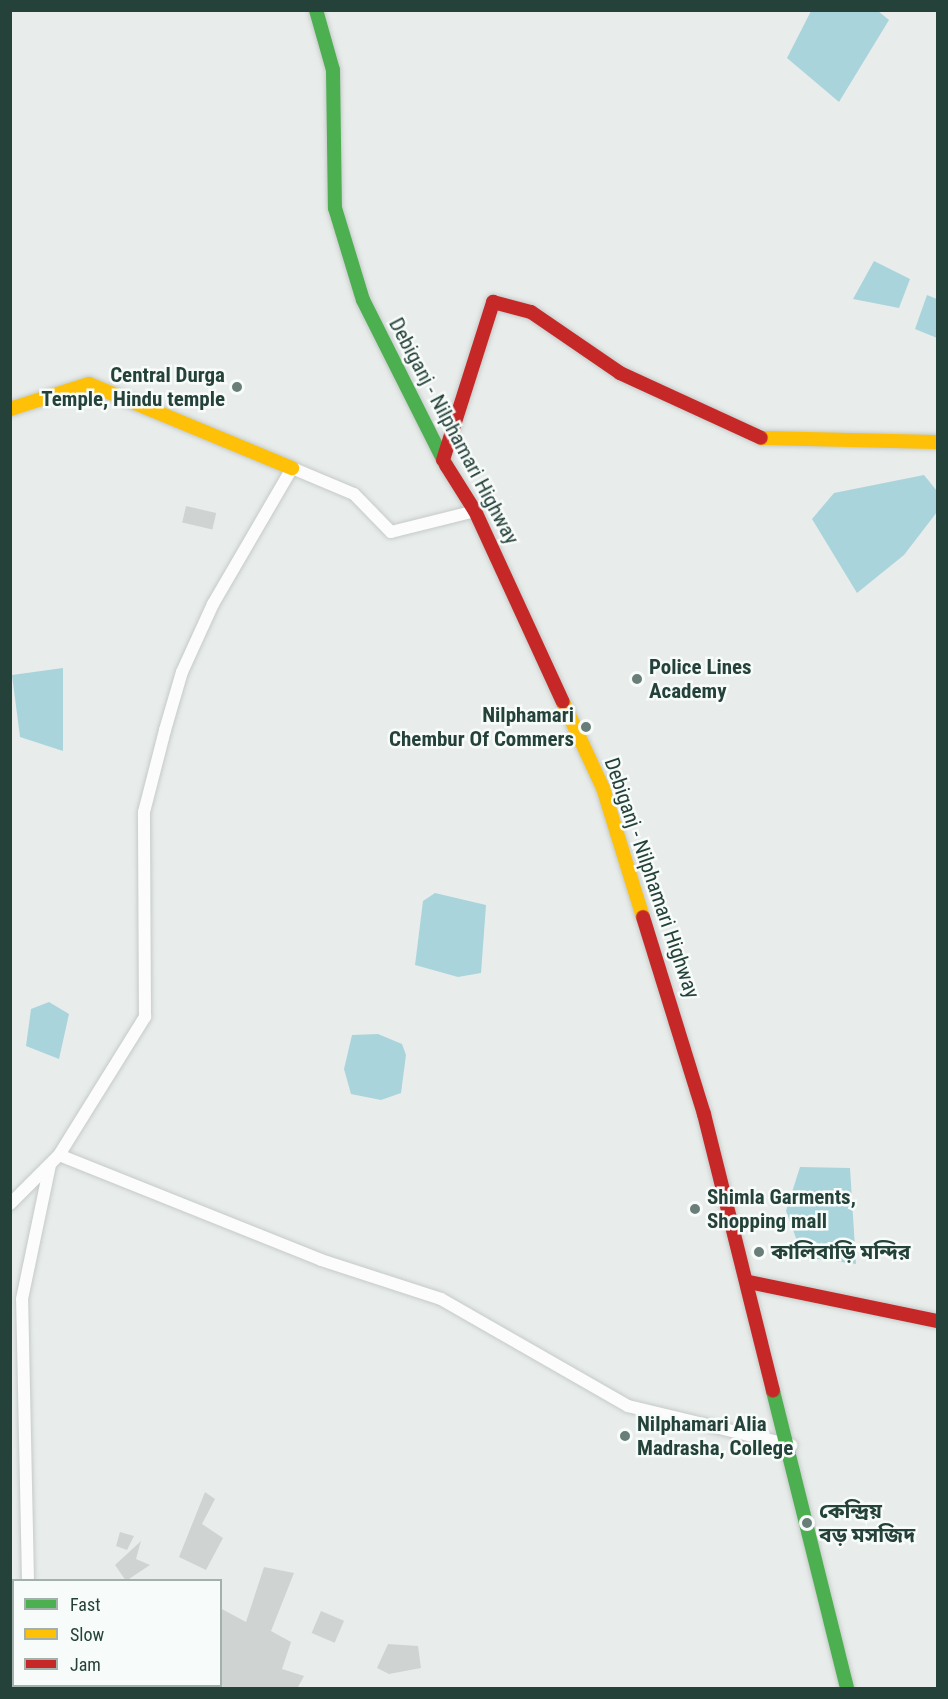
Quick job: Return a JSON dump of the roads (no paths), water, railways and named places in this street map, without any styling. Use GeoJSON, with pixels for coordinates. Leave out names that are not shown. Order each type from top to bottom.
{"type":"FeatureCollection","features":[{"type":"Feature","properties":{"kind":"main road","name":"Debiganj - Nilphamari Highway"},"geometry":{"type":"LineString","coordinates":[[316,10],[333,70],[334,208],[363,300],[443,460],[475,511],[603,788],[655,944],[749,1282],[791,1445],[847,1689]]}},
{"type":"Feature","properties":{"kind":"main road"},"geometry":{"type":"LineString","coordinates":[[443,460],[494,302],[531,312],[620,373],[766,441],[938,442]]}},
{"type":"Feature","properties":{"kind":"main road"},"geometry":{"type":"LineString","coordinates":[[10,409],[89,384],[292,468]]}},
{"type":"Feature","properties":{"kind":"main road"},"geometry":{"type":"LineString","coordinates":[[749,1282],[938,1320]]}},
{"type":"Feature","properties":{"kind":"street"},"geometry":{"type":"LineString","coordinates":[[10,1204],[59,1155],[145,1017],[144,812],[182,672],[213,604],[292,468],[354,494],[391,532],[475,511]]}},
{"type":"Feature","properties":{"kind":"street"},"geometry":{"type":"LineString","coordinates":[[59,1155],[321,1260],[441,1299],[628,1406],[791,1445]]}},
{"type":"Feature","properties":{"kind":"street"},"geometry":{"type":"LineString","coordinates":[[28,1579],[22,1299],[50,1165]]}},
{"type":"Feature","properties":{"kind":"street"},"geometry":{"type":"LineString","coordinates":[[30,1687],[39,1689]]}},
{"type":"Feature","properties":{"kind":"water"},"geometry":{"type":"Polygon","coordinates":[[[811,11],[878,11],[889,20],[839,102],[787,58],[811,11]]]}},
{"type":"Feature","properties":{"kind":"water"},"geometry":{"type":"Polygon","coordinates":[[[874,261],[910,279],[899,308],[853,299],[874,261]]]}},
{"type":"Feature","properties":{"kind":"water"},"geometry":{"type":"Polygon","coordinates":[[[927,295],[937,299],[937,338],[915,329],[927,295]]]}},
{"type":"Feature","properties":{"kind":"water"},"geometry":{"type":"Polygon","coordinates":[[[924,475],[937,491],[937,512],[904,555],[857,593],[812,519],[834,493],[924,475]]]}},
{"type":"Feature","properties":{"kind":"water"},"geometry":{"type":"Polygon","coordinates":[[[63,668],[63,751],[20,737],[12,675],[63,668]]]}},
{"type":"Feature","properties":{"kind":"water"},"geometry":{"type":"Polygon","coordinates":[[[435,893],[486,905],[481,973],[458,977],[415,965],[423,901],[435,893]]]}},
{"type":"Feature","properties":{"kind":"water"},"geometry":{"type":"Polygon","coordinates":[[[49,1002],[69,1014],[59,1059],[26,1046],[31,1009],[49,1002]]]}},
{"type":"Feature","properties":{"kind":"water"},"geometry":{"type":"Polygon","coordinates":[[[378,1034],[402,1044],[406,1055],[401,1093],[381,1100],[351,1094],[344,1069],[352,1035],[378,1034]]]}},
{"type":"Feature","properties":{"kind":"water"},"geometry":{"type":"Polygon","coordinates":[[[800,1167],[850,1168],[856,1264],[803,1257],[786,1211],[800,1167]]]}},
{"type":"Feature","properties":{"kind":"place","name":"Central Durga Temple, Hindu temple"},"geometry":{"type":"Point","coordinates":[237,387]}},
{"type":"Feature","properties":{"kind":"place","name":"Police Lines Academy"},"geometry":{"type":"Point","coordinates":[637,679]}},
{"type":"Feature","properties":{"kind":"place","name":"Nilphamari Chembur Of Commers"},"geometry":{"type":"Point","coordinates":[586,727]}},
{"type":"Feature","properties":{"kind":"place","name":"Shimla Garments, Shopping mall"},"geometry":{"type":"Point","coordinates":[695,1209]}},
{"type":"Feature","properties":{"kind":"place","name":"কালিবাড়ি মন্দির"},"geometry":{"type":"Point","coordinates":[759,1252]}},
{"type":"Feature","properties":{"kind":"place","name":"Nilphamari Alia Madrasha, College"},"geometry":{"type":"Point","coordinates":[625,1436]}},
{"type":"Feature","properties":{"kind":"place","name":"কেন্দ্রিয় বড় মসজিদ"},"geometry":{"type":"Point","coordinates":[807,1523]}}]}
